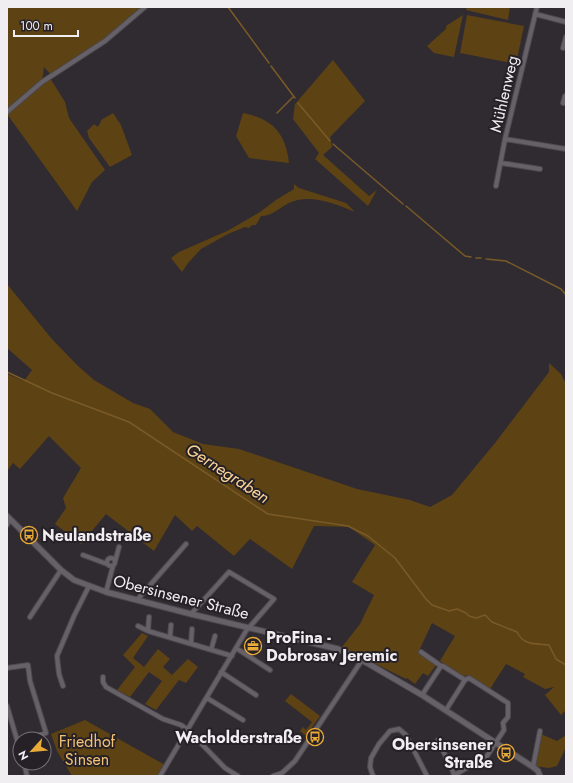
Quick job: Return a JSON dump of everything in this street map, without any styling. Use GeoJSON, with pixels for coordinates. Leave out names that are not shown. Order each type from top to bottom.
{"type":"FeatureCollection","features":[{"type":"Feature","properties":{"kind":"street"},"geometry":{"type":"LineString","coordinates":[[7,112],[42,82],[106,40],[145,7]]}},
{"type":"Feature","properties":{"kind":"street","name":"Mühlenweg"},"geometry":{"type":"LineString","coordinates":[[496,186],[505,139],[537,7]]}},
{"type":"Feature","properties":{"kind":"street"},"geometry":{"type":"LineString","coordinates":[[535,14],[566,22]]}},
{"type":"Feature","properties":{"kind":"street"},"geometry":{"type":"LineString","coordinates":[[563,48],[566,37]]}},
{"type":"Feature","properties":{"kind":"street"},"geometry":{"type":"LineString","coordinates":[[566,96],[564,103],[566,103]]}},
{"type":"Feature","properties":{"kind":"street"},"geometry":{"type":"LineString","coordinates":[[505,139],[566,149]]}},
{"type":"Feature","properties":{"kind":"street"},"geometry":{"type":"LineString","coordinates":[[501,163],[540,169]]}},
{"type":"Feature","properties":{"kind":"street"},"geometry":{"type":"LineString","coordinates":[[7,525],[9,517]]}},
{"type":"Feature","properties":{"kind":"street","name":"Obersinsener Straße"},"geometry":{"type":"LineString","coordinates":[[9,517],[61,570],[74,580],[106,592],[338,649],[362,660],[446,710],[533,767],[538,771],[540,776]]}},
{"type":"Feature","properties":{"kind":"street"},"geometry":{"type":"LineString","coordinates":[[137,600],[186,544]]}},
{"type":"Feature","properties":{"kind":"street"},"geometry":{"type":"LineString","coordinates":[[106,592],[119,547]]}},
{"type":"Feature","properties":{"kind":"street"},"geometry":{"type":"LineString","coordinates":[[82,555],[109,566],[114,564]]}},
{"type":"Feature","properties":{"kind":"street"},"geometry":{"type":"LineString","coordinates":[[107,564],[107,561],[112,559],[114,564]]}},
{"type":"Feature","properties":{"kind":"street"},"geometry":{"type":"LineString","coordinates":[[30,617],[61,570]]}},
{"type":"Feature","properties":{"kind":"street"},"geometry":{"type":"LineString","coordinates":[[160,776],[248,628],[274,599],[229,572],[191,614]]}},
{"type":"Feature","properties":{"kind":"street"},"geometry":{"type":"LineString","coordinates":[[63,686],[59,674],[57,656],[89,586]]}},
{"type":"Feature","properties":{"kind":"street"},"geometry":{"type":"LineString","coordinates":[[148,631],[149,617]]}},
{"type":"Feature","properties":{"kind":"street"},"geometry":{"type":"LineString","coordinates":[[170,637],[171,625]]}},
{"type":"Feature","properties":{"kind":"street"},"geometry":{"type":"LineString","coordinates":[[138,626],[148,631],[232,656]]}},
{"type":"Feature","properties":{"kind":"street"},"geometry":{"type":"LineString","coordinates":[[191,644],[192,629]]}},
{"type":"Feature","properties":{"kind":"street"},"geometry":{"type":"LineString","coordinates":[[211,650],[215,636]]}},
{"type":"Feature","properties":{"kind":"street"},"geometry":{"type":"LineString","coordinates":[[236,648],[270,670]]}},
{"type":"Feature","properties":{"kind":"street"},"geometry":{"type":"LineString","coordinates":[[420,652],[466,680]]}},
{"type":"Feature","properties":{"kind":"street"},"geometry":{"type":"LineString","coordinates":[[273,776],[282,773],[295,761],[362,660]]}},
{"type":"Feature","properties":{"kind":"street"},"geometry":{"type":"LineString","coordinates":[[7,668],[28,665],[30,681],[46,731]]}},
{"type":"Feature","properties":{"kind":"street"},"geometry":{"type":"LineString","coordinates":[[422,695],[441,666]]}},
{"type":"Feature","properties":{"kind":"street"},"geometry":{"type":"LineString","coordinates":[[221,672],[256,695]]}},
{"type":"Feature","properties":{"kind":"street"},"geometry":{"type":"LineString","coordinates":[[103,677],[103,682],[106,687],[159,717],[181,725],[188,730],[225,768],[238,776]]}},
{"type":"Feature","properties":{"kind":"street"},"geometry":{"type":"LineString","coordinates":[[438,740],[454,776],[487,756],[504,730],[503,723],[508,717],[508,703],[470,678],[466,680],[446,710]]}},
{"type":"Feature","properties":{"kind":"street"},"geometry":{"type":"LineString","coordinates":[[207,698],[243,720]]}},
{"type":"Feature","properties":{"kind":"street"},"geometry":{"type":"LineString","coordinates":[[7,706],[15,731]]}},
{"type":"Feature","properties":{"kind":"street"},"geometry":{"type":"LineString","coordinates":[[373,776],[370,768],[372,758],[379,744],[390,732],[399,729],[406,735],[428,776]]}},
{"type":"Feature","properties":{"kind":"street"},"geometry":{"type":"LineString","coordinates":[[533,767],[540,731]]}},
{"type":"Feature","properties":{"kind":"green space"},"geometry":{"type":"Polygon","coordinates":[[[7,7],[145,7],[105,40],[52,76],[44,67],[42,82],[7,112],[7,7]]]}},
{"type":"Feature","properties":{"kind":"green space"},"geometry":{"type":"Polygon","coordinates":[[[467,7],[510,7],[508,20],[466,10],[467,7]]]}},
{"type":"Feature","properties":{"kind":"green space"},"geometry":{"type":"Polygon","coordinates":[[[463,15],[454,57],[434,53],[427,46],[446,29],[446,26],[463,15]]]}},
{"type":"Feature","properties":{"kind":"green space"},"geometry":{"type":"Polygon","coordinates":[[[467,15],[524,26],[516,64],[460,53],[467,15]]]}},
{"type":"Feature","properties":{"kind":"green space"},"geometry":{"type":"Polygon","coordinates":[[[333,60],[365,101],[330,137],[332,147],[323,155],[369,196],[377,190],[368,206],[315,159],[319,153],[293,119],[295,104],[333,60]]]}},
{"type":"Feature","properties":{"kind":"green space"},"geometry":{"type":"Polygon","coordinates":[[[50,78],[65,102],[69,118],[105,170],[92,182],[77,211],[7,114],[50,78]]]}},
{"type":"Feature","properties":{"kind":"green space"},"geometry":{"type":"Polygon","coordinates":[[[113,113],[121,125],[132,155],[110,167],[89,138],[87,131],[94,124],[98,127],[101,120],[113,113]]]}},
{"type":"Feature","properties":{"kind":"green space"},"geometry":{"type":"Polygon","coordinates":[[[243,113],[262,119],[276,129],[285,144],[289,163],[249,158],[236,136],[243,113]]]}},
{"type":"Feature","properties":{"kind":"green space"},"geometry":{"type":"Polygon","coordinates":[[[294,184],[299,188],[346,203],[355,212],[331,203],[314,199],[297,200],[272,213],[261,216],[256,225],[252,225],[249,228],[245,227],[228,234],[201,249],[182,272],[171,258],[179,252],[227,231],[260,212],[294,189],[294,184]]]}},
{"type":"Feature","properties":{"kind":"green space"},"geometry":{"type":"Polygon","coordinates":[[[7,284],[51,338],[77,365],[94,380],[133,403],[150,409],[173,432],[203,444],[239,449],[357,489],[410,500],[430,507],[452,495],[495,443],[549,372],[549,363],[561,374],[566,384],[566,710],[561,715],[545,695],[554,687],[545,689],[523,677],[525,674],[506,664],[490,689],[468,675],[463,676],[440,661],[455,636],[432,623],[418,653],[436,665],[428,676],[423,673],[415,684],[407,678],[406,679],[342,647],[360,624],[374,595],[352,582],[375,545],[349,527],[314,526],[292,569],[250,539],[234,556],[197,526],[192,531],[175,515],[154,551],[106,514],[81,544],[55,524],[66,508],[63,498],[81,468],[49,436],[20,469],[13,463],[7,471],[7,374],[24,381],[32,370],[7,348],[7,284]]]}},
{"type":"Feature","properties":{"kind":"green space"},"geometry":{"type":"Polygon","coordinates":[[[142,633],[148,636],[133,658],[144,667],[158,649],[170,659],[163,667],[172,675],[188,659],[198,667],[186,683],[179,680],[156,710],[145,704],[162,681],[149,672],[130,697],[117,690],[135,667],[123,655],[142,633]]]}},
{"type":"Feature","properties":{"kind":"green space"},"geometry":{"type":"Polygon","coordinates":[[[291,694],[320,716],[306,736],[300,731],[303,727],[306,730],[312,722],[285,701],[291,694]]]}},
{"type":"Feature","properties":{"kind":"green space","name":"Friedhof Sinsen"},"geometry":{"type":"Polygon","coordinates":[[[85,720],[165,765],[159,776],[72,776],[57,751],[52,734],[85,720]]]}},
{"type":"Feature","properties":{"kind":"green space"},"geometry":{"type":"Polygon","coordinates":[[[541,734],[557,741],[566,735],[566,747],[557,766],[549,768],[534,766],[541,734]]]}},
{"type":"Feature","properties":{"kind":"waterway"},"geometry":{"type":"LineString","coordinates":[[228,7],[269,63]]}},
{"type":"Feature","properties":{"kind":"waterway"},"geometry":{"type":"LineString","coordinates":[[271,66],[295,98]]}},
{"type":"Feature","properties":{"kind":"waterway"},"geometry":{"type":"LineString","coordinates":[[277,113],[293,97]]}},
{"type":"Feature","properties":{"kind":"waterway"},"geometry":{"type":"LineString","coordinates":[[298,103],[330,141]]}},
{"type":"Feature","properties":{"kind":"waterway"},"geometry":{"type":"LineString","coordinates":[[333,144],[403,204]]}},
{"type":"Feature","properties":{"kind":"waterway"},"geometry":{"type":"LineString","coordinates":[[406,206],[465,256],[471,257]]}},
{"type":"Feature","properties":{"kind":"waterway"},"geometry":{"type":"LineString","coordinates":[[476,258],[481,258]]}},
{"type":"Feature","properties":{"kind":"waterway"},"geometry":{"type":"LineString","coordinates":[[486,259],[506,261],[561,289],[566,295]]}},
{"type":"Feature","properties":{"kind":"waterway","name":"Gernegraben"},"geometry":{"type":"LineString","coordinates":[[7,372],[52,393],[129,422],[268,514],[348,526],[368,536],[395,558],[432,605],[449,611],[457,609],[476,618],[485,615],[492,622],[517,632],[523,640],[527,642],[549,645],[556,659],[566,665]]}},
{"type":"Feature","properties":{"kind":"place","name":"Neulandstraße"},"geometry":{"type":"Point","coordinates":[29,535]}},
{"type":"Feature","properties":{"kind":"place","name":"ProFina - Dobrosav Jeremic"},"geometry":{"type":"Point","coordinates":[253,646]}},
{"type":"Feature","properties":{"kind":"place","name":"Wacholderstraße"},"geometry":{"type":"Point","coordinates":[315,737]}},
{"type":"Feature","properties":{"kind":"place","name":"Obersinsener Straße"},"geometry":{"type":"Point","coordinates":[506,753]}}]}
